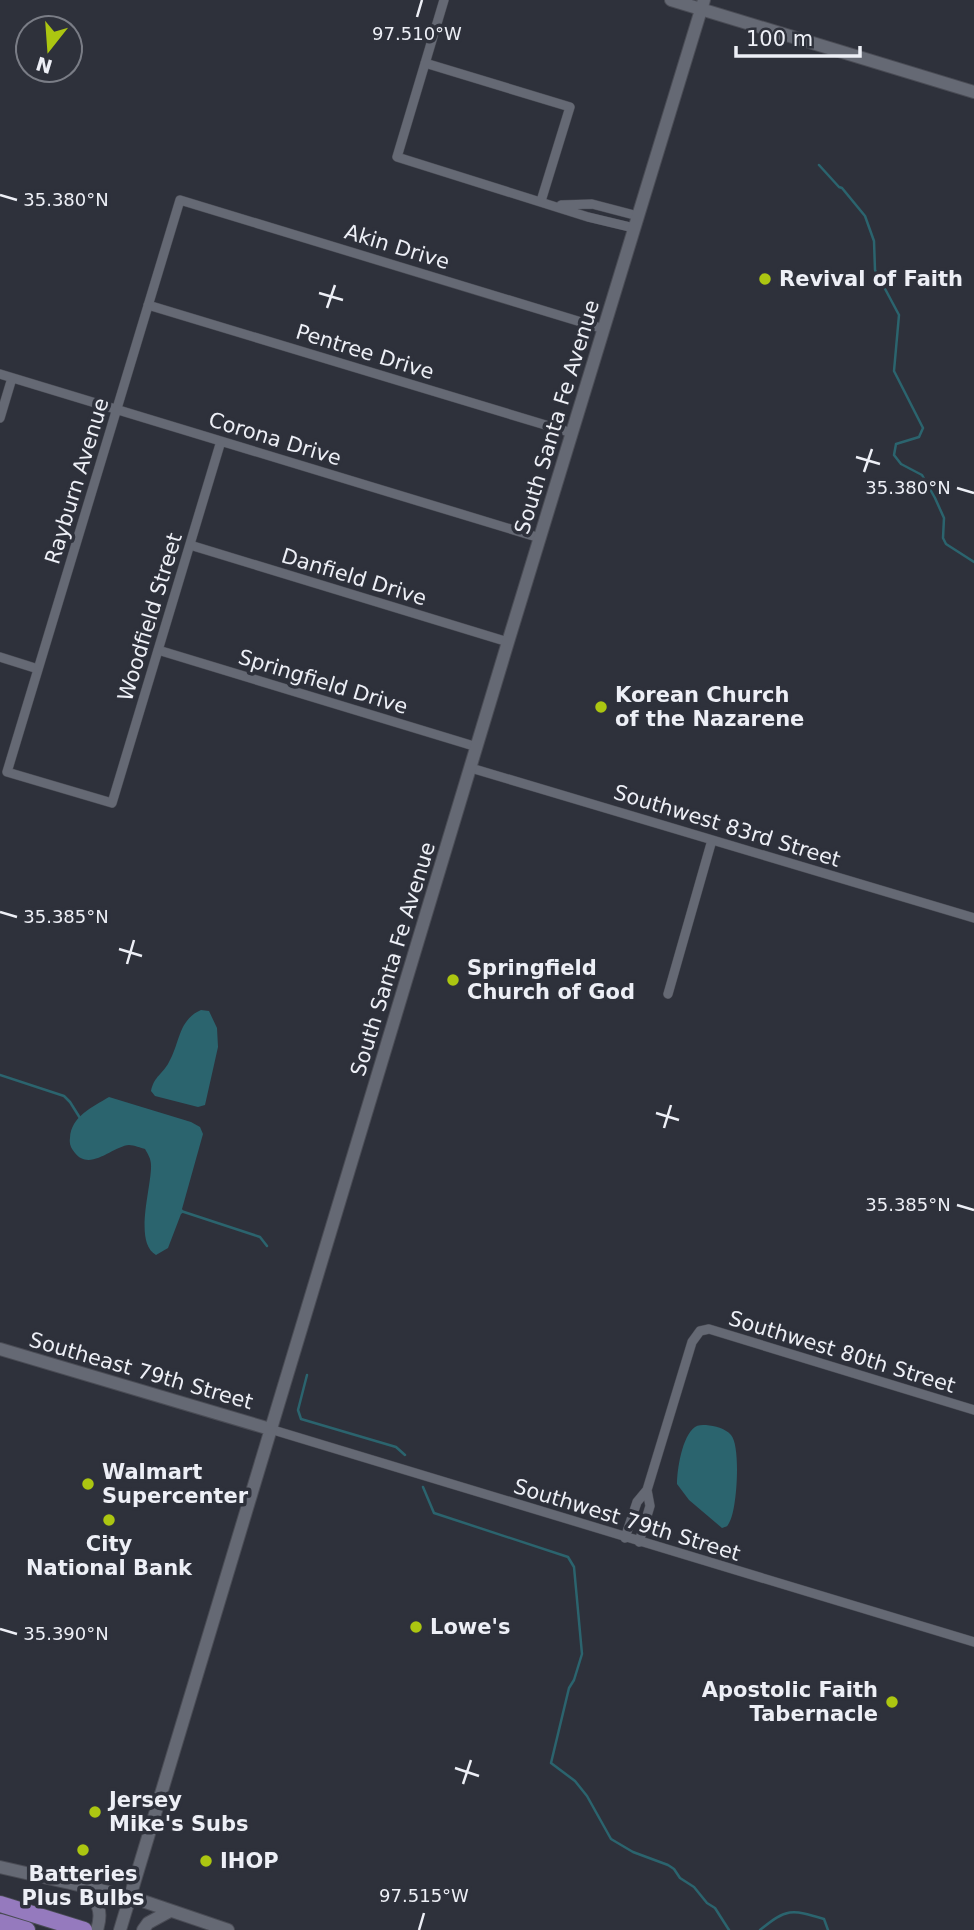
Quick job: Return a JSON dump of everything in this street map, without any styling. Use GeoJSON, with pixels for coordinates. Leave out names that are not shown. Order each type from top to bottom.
{"type":"FeatureCollection","features":[{"type":"Feature","properties":{"kind":"highway"},"geometry":{"type":"LineString","coordinates":[[0,1904],[82,1929]]}},
{"type":"Feature","properties":{"kind":"highway"},"geometry":{"type":"LineString","coordinates":[[0,1922],[27,1930]]}},
{"type":"Feature","properties":{"kind":"main road"},"geometry":{"type":"LineString","coordinates":[[671,0],[703,5],[974,92]]}},
{"type":"Feature","properties":{"kind":"main road","name":"South Santa Fe Avenue"},"geometry":{"type":"LineString","coordinates":[[120,1930],[703,5]]}},
{"type":"Feature","properties":{"kind":"main road","name":"Southeast 79th Street"},"geometry":{"type":"LineString","coordinates":[[0,1349],[270,1429]]}},
{"type":"Feature","properties":{"kind":"main road"},"geometry":{"type":"LineString","coordinates":[[0,1867],[131,1897],[228,1930]]}},
{"type":"Feature","properties":{"kind":"main road"},"geometry":{"type":"LineString","coordinates":[[80,1885],[99,1907],[101,1914],[97,1930]]}},
{"type":"Feature","properties":{"kind":"main road"},"geometry":{"type":"LineString","coordinates":[[143,1930],[148,1923],[170,1911]]}},
{"type":"Feature","properties":{"kind":"street"},"geometry":{"type":"LineString","coordinates":[[444,0],[397,157],[556,205],[592,204],[636,222]]}},
{"type":"Feature","properties":{"kind":"street"},"geometry":{"type":"LineString","coordinates":[[425,63],[570,107],[541,201]]}},
{"type":"Feature","properties":{"kind":"street","name":"Rayburn Avenue"},"geometry":{"type":"LineString","coordinates":[[7,772],[180,200]]}},
{"type":"Feature","properties":{"kind":"street","name":"Akin Drive"},"geometry":{"type":"LineString","coordinates":[[180,200],[604,328]]}},
{"type":"Feature","properties":{"kind":"street","name":"Pentree Drive"},"geometry":{"type":"LineString","coordinates":[[148,305],[572,433]]}},
{"type":"Feature","properties":{"kind":"street","name":"Corona Drive"},"geometry":{"type":"LineString","coordinates":[[0,374],[540,538]]}},
{"type":"Feature","properties":{"kind":"street"},"geometry":{"type":"LineString","coordinates":[[0,418],[12,378]]}},
{"type":"Feature","properties":{"kind":"street","name":"Woodfield Street"},"geometry":{"type":"LineString","coordinates":[[7,772],[112,803],[221,441]]}},
{"type":"Feature","properties":{"kind":"street","name":"Danfield Drive"},"geometry":{"type":"LineString","coordinates":[[190,545],[508,642]]}},
{"type":"Feature","properties":{"kind":"street","name":"Springfield Drive"},"geometry":{"type":"LineString","coordinates":[[158,650],[477,747]]}},
{"type":"Feature","properties":{"kind":"street"},"geometry":{"type":"LineString","coordinates":[[0,657],[38,668]]}},
{"type":"Feature","properties":{"kind":"street","name":"Southwest 83rd Street"},"geometry":{"type":"LineString","coordinates":[[471,768],[974,918]]}},
{"type":"Feature","properties":{"kind":"street"},"geometry":{"type":"LineString","coordinates":[[668,994],[712,840]]}},
{"type":"Feature","properties":{"kind":"street","name":"Southwest 80th Street"},"geometry":{"type":"LineString","coordinates":[[646,1490],[692,1342],[699,1331],[709,1329],[974,1410]]}},
{"type":"Feature","properties":{"kind":"street","name":"Southwest 79th Street"},"geometry":{"type":"LineString","coordinates":[[270,1429],[974,1642]]}},
{"type":"Feature","properties":{"kind":"street"},"geometry":{"type":"LineString","coordinates":[[625,1538],[636,1502],[646,1490]]}},
{"type":"Feature","properties":{"kind":"street"},"geometry":{"type":"LineString","coordinates":[[639,1542],[650,1506],[646,1490]]}},
{"type":"Feature","properties":{"kind":"water"},"geometry":{"type":"Polygon","coordinates":[[[201,1010],[209,1011],[217,1028],[218,1047],[205,1105],[198,1107],[155,1096],[151,1091],[152,1086],[173,1055],[180,1033],[193,1014],[201,1010]]]}},
{"type":"Feature","properties":{"kind":"water"},"geometry":{"type":"Polygon","coordinates":[[[109,1097],[191,1122],[200,1127],[203,1134],[182,1209],[184,1212],[168,1248],[156,1255],[149,1248],[146,1238],[145,1213],[151,1165],[145,1149],[123,1146],[88,1160],[81,1158],[71,1146],[71,1130],[74,1124],[90,1109],[109,1097]]]}},
{"type":"Feature","properties":{"kind":"water"},"geometry":{"type":"Polygon","coordinates":[[[699,1425],[729,1433],[736,1451],[735,1504],[728,1524],[722,1528],[689,1500],[677,1484],[679,1462],[690,1431],[699,1425]]]}},
{"type":"Feature","properties":{"kind":"waterway"},"geometry":{"type":"LineString","coordinates":[[819,165],[865,216],[874,241],[875,270],[899,315],[894,371],[923,428],[919,437],[896,444],[894,455],[901,464],[922,475],[944,518],[943,538],[946,544],[974,562]]}},
{"type":"Feature","properties":{"kind":"waterway"},"geometry":{"type":"LineString","coordinates":[[0,1075],[64,1096],[80,1118]]}},
{"type":"Feature","properties":{"kind":"waterway"},"geometry":{"type":"LineString","coordinates":[[181,1211],[260,1237],[267,1246]]}},
{"type":"Feature","properties":{"kind":"waterway"},"geometry":{"type":"LineString","coordinates":[[307,1375],[298,1410],[301,1419],[396,1447],[405,1455]]}},
{"type":"Feature","properties":{"kind":"waterway"},"geometry":{"type":"LineString","coordinates":[[423,1487],[434,1513],[568,1557],[574,1567],[582,1654],[569,1688],[551,1763],[575,1781],[587,1796],[611,1839],[633,1852],[674,1869],[680,1878],[694,1887],[707,1903],[715,1908],[729,1930]]}},
{"type":"Feature","properties":{"kind":"waterway"},"geometry":{"type":"LineString","coordinates":[[760,1930],[790,1912],[824,1919],[828,1930]]}},
{"type":"Feature","properties":{"kind":"place","name":"Revival of Faith"},"geometry":{"type":"Point","coordinates":[765,279]}},
{"type":"Feature","properties":{"kind":"place","name":"Korean Church of the Nazarene"},"geometry":{"type":"Point","coordinates":[601,707]}},
{"type":"Feature","properties":{"kind":"place","name":"Springfield Church of God"},"geometry":{"type":"Point","coordinates":[453,980]}},
{"type":"Feature","properties":{"kind":"place","name":"Walmart Supercenter"},"geometry":{"type":"Point","coordinates":[88,1484]}},
{"type":"Feature","properties":{"kind":"place","name":"City National Bank"},"geometry":{"type":"Point","coordinates":[109,1520]}},
{"type":"Feature","properties":{"kind":"place","name":"Lowe's"},"geometry":{"type":"Point","coordinates":[416,1627]}},
{"type":"Feature","properties":{"kind":"place","name":"Apostolic Faith Tabernacle"},"geometry":{"type":"Point","coordinates":[892,1702]}},
{"type":"Feature","properties":{"kind":"place","name":"Jersey Mike's Subs"},"geometry":{"type":"Point","coordinates":[95,1812]}},
{"type":"Feature","properties":{"kind":"place","name":"Batteries Plus Bulbs"},"geometry":{"type":"Point","coordinates":[83,1850]}},
{"type":"Feature","properties":{"kind":"place","name":"IHOP"},"geometry":{"type":"Point","coordinates":[206,1861]}}]}
